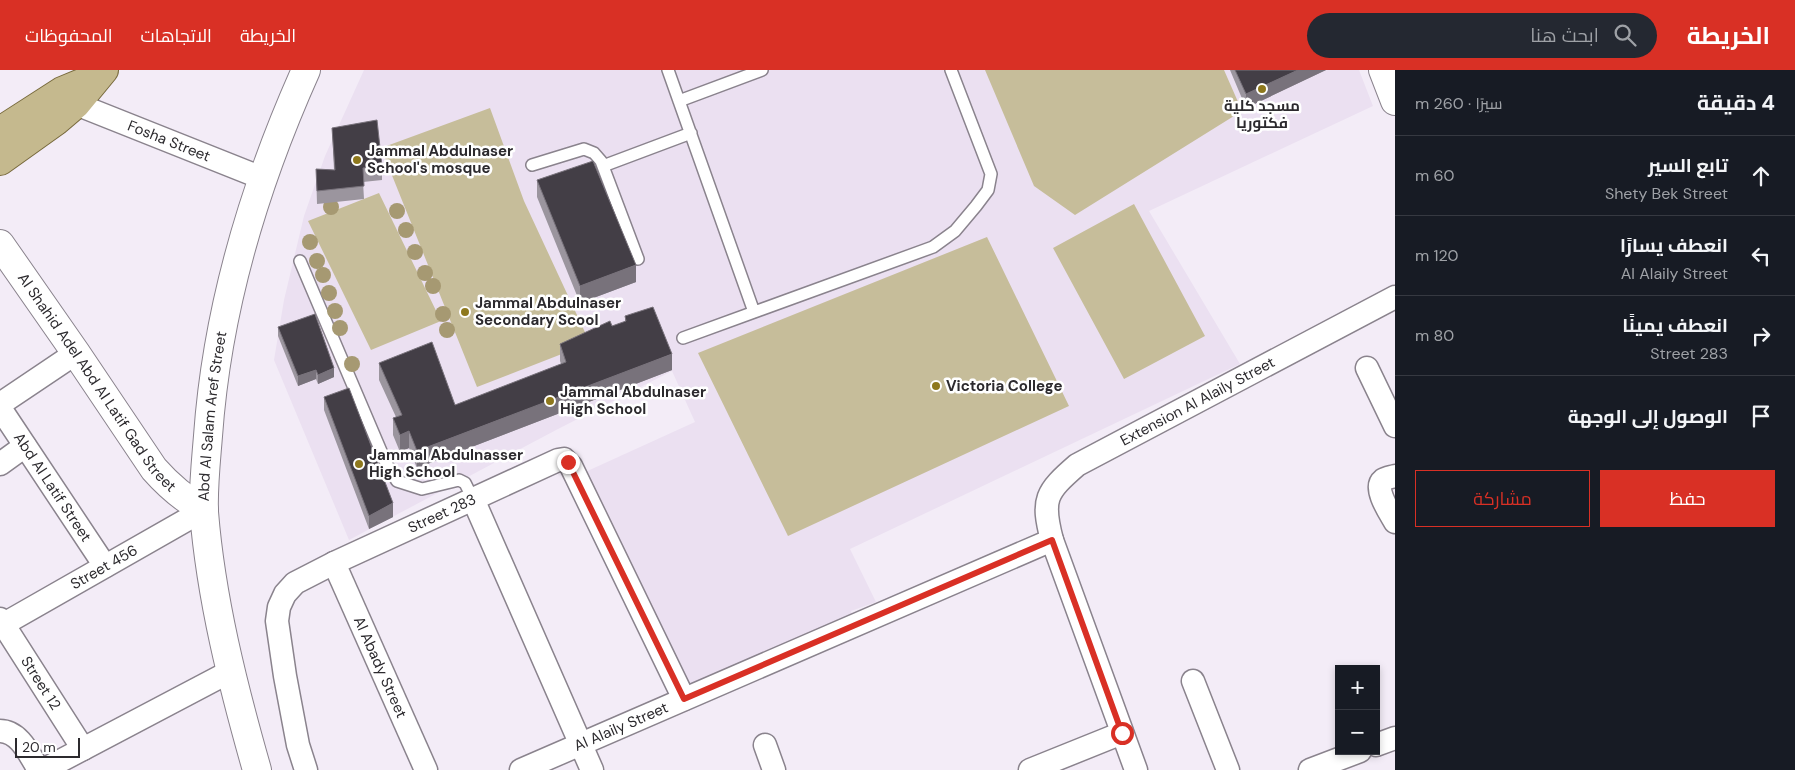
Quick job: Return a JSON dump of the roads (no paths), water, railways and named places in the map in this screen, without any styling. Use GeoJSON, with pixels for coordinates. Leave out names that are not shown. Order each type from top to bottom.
{"type":"FeatureCollection","features":[{"type":"Feature","properties":{"kind":"main road"},"geometry":{"type":"LineString","coordinates":[[0,161],[56,121],[76,104],[102,73]]}},
{"type":"Feature","properties":{"kind":"main road"},"geometry":{"type":"LineString","coordinates":[[0,131],[62,91],[102,73]]}},
{"type":"Feature","properties":{"kind":"street","name":"Abd Al Salam Aref Street"},"geometry":{"type":"LineString","coordinates":[[257,770],[231,671],[215,597],[204,510],[210,415],[217,355],[229,295],[244,236],[262,178],[284,120],[306,70]]}},
{"type":"Feature","properties":{"kind":"street"},"geometry":{"type":"LineString","coordinates":[[1383,70],[1395,101]]}},
{"type":"Feature","properties":{"kind":"street","name":"Fosha Street"},"geometry":{"type":"LineString","coordinates":[[76,104],[262,178]]}},
{"type":"Feature","properties":{"kind":"street","name":"Al Shahid Adel Abd Al Latif Gad Street"},"geometry":{"type":"LineString","coordinates":[[0,244],[154,469],[168,485],[185,499],[204,510]]}},
{"type":"Feature","properties":{"kind":"street","name":"Extension Al Alaily Street"},"geometry":{"type":"LineString","coordinates":[[1136,770],[1052,540],[1046,518],[1046,504],[1054,485],[1076,465],[1395,297]]}},
{"type":"Feature","properties":{"kind":"street"},"geometry":{"type":"LineString","coordinates":[[0,406],[76,353]]}},
{"type":"Feature","properties":{"kind":"street"},"geometry":{"type":"LineString","coordinates":[[1367,368],[1395,426]]}},
{"type":"Feature","properties":{"kind":"street","name":"Abd Al Latif Street"},"geometry":{"type":"LineString","coordinates":[[0,406],[105,566]]}},
{"type":"Feature","properties":{"kind":"street"},"geometry":{"type":"LineString","coordinates":[[0,464],[25,446]]}},
{"type":"Feature","properties":{"kind":"street","name":"Street 283"},"geometry":{"type":"LineString","coordinates":[[306,770],[298,745],[277,621],[279,607],[285,594],[295,584],[334,563],[558,460],[568,462],[684,699]]}},
{"type":"Feature","properties":{"kind":"street"},"geometry":{"type":"LineString","coordinates":[[1395,476],[1384,480],[1380,485],[1380,491],[1395,522]]}},
{"type":"Feature","properties":{"kind":"street"},"geometry":{"type":"LineString","coordinates":[[473,500],[592,770]]}},
{"type":"Feature","properties":{"kind":"street","name":"Street 456"},"geometry":{"type":"LineString","coordinates":[[2,621],[204,510]]}},
{"type":"Feature","properties":{"kind":"street","name":"Al Alaily Street"},"geometry":{"type":"LineString","coordinates":[[521,770],[1052,540]]}},
{"type":"Feature","properties":{"kind":"street","name":"Al Abady Street"},"geometry":{"type":"LineString","coordinates":[[334,563],[426,770]]}},
{"type":"Feature","properties":{"kind":"street","name":"Street 12"},"geometry":{"type":"LineString","coordinates":[[2,621],[83,749]]}},
{"type":"Feature","properties":{"kind":"street"},"geometry":{"type":"LineString","coordinates":[[0,731],[11,732],[47,769],[231,671]]}},
{"type":"Feature","properties":{"kind":"street"},"geometry":{"type":"LineString","coordinates":[[1192,681],[1228,770]]}},
{"type":"Feature","properties":{"kind":"street"},"geometry":{"type":"LineString","coordinates":[[1030,770],[1122,733]]}},
{"type":"Feature","properties":{"kind":"street"},"geometry":{"type":"LineString","coordinates":[[1380,744],[1395,738]]}},
{"type":"Feature","properties":{"kind":"street"},"geometry":{"type":"LineString","coordinates":[[765,745],[774,770]]}},
{"type":"Feature","properties":{"kind":"street"},"geometry":{"type":"LineString","coordinates":[[1310,770],[1349,755]]}},
{"type":"Feature","properties":{"kind":"lane"},"geometry":{"type":"LineString","coordinates":[[668,70],[754,312]]}},
{"type":"Feature","properties":{"kind":"lane"},"geometry":{"type":"LineString","coordinates":[[679,101],[762,70]]}},
{"type":"Feature","properties":{"kind":"lane"},"geometry":{"type":"LineString","coordinates":[[682,338],[933,247],[955,231],[988,190],[991,174],[951,70]]}},
{"type":"Feature","properties":{"kind":"lane"},"geometry":{"type":"LineString","coordinates":[[603,166],[691,133]]}},
{"type":"Feature","properties":{"kind":"lane"},"geometry":{"type":"LineString","coordinates":[[532,165],[584,150],[594,153],[601,161],[638,259]]}},
{"type":"Feature","properties":{"kind":"lane"},"geometry":{"type":"LineString","coordinates":[[300,261],[386,464],[397,481],[422,490],[459,480],[465,483],[473,500]]}},
{"type":"Feature","properties":{"kind":"place","name":"مسجد كلية فكتوريا"},"geometry":{"type":"Point","coordinates":[1262,89]}},
{"type":"Feature","properties":{"kind":"place","name":"Jammal Abdulnaser School's mosque"},"geometry":{"type":"Point","coordinates":[357,160]}},
{"type":"Feature","properties":{"kind":"place","name":"Jammal Abdulnaser Secondary Scool"},"geometry":{"type":"Point","coordinates":[465,312]}},
{"type":"Feature","properties":{"kind":"place","name":"Victoria College"},"geometry":{"type":"Point","coordinates":[936,386]}},
{"type":"Feature","properties":{"kind":"place","name":"Jammal Abdulnaser High School"},"geometry":{"type":"Point","coordinates":[550,401]}},
{"type":"Feature","properties":{"kind":"place","name":"Jammal Abdulnasser High School"},"geometry":{"type":"Point","coordinates":[359,464]}}]}
